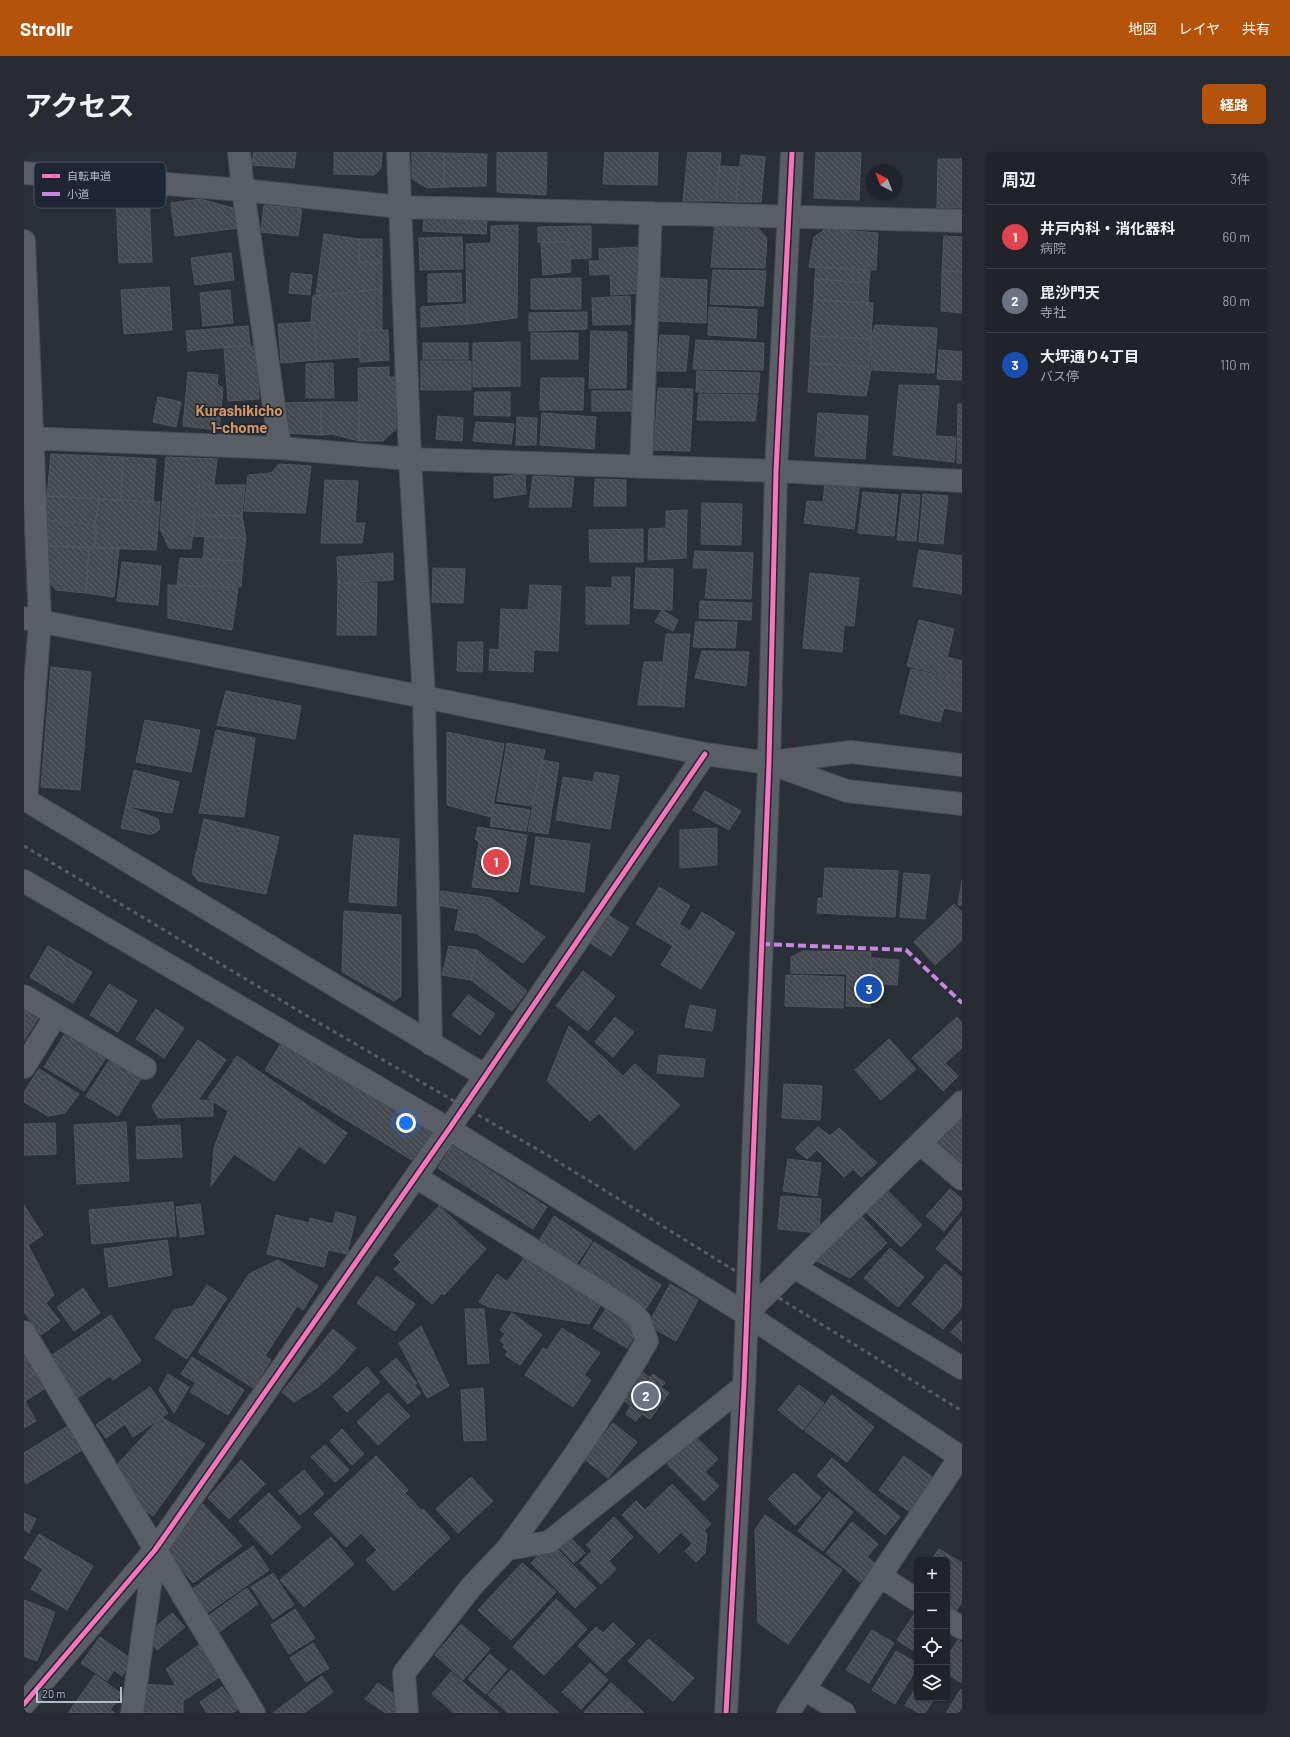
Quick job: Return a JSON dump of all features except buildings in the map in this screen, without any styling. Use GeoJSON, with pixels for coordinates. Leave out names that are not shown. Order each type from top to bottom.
{"type":"FeatureCollection","features":[{"type":"Feature","properties":{"kind":"street"},"geometry":{"type":"LineString","coordinates":[[239,152],[243,190],[280,448]]}},
{"type":"Feature","properties":{"kind":"street"},"geometry":{"type":"LineString","coordinates":[[398,152],[410,459],[424,697],[431,1044]]}},
{"type":"Feature","properties":{"kind":"street"},"geometry":{"type":"LineString","coordinates":[[726,1713],[744,1386],[769,762],[776,471],[792,152]]}},
{"type":"Feature","properties":{"kind":"street"},"geometry":{"type":"LineString","coordinates":[[24,172],[34,173]]}},
{"type":"Feature","properties":{"kind":"street"},"geometry":{"type":"LineString","coordinates":[[166,184],[243,190],[400,207],[962,221]]}},
{"type":"Feature","properties":{"kind":"street"},"geometry":{"type":"LineString","coordinates":[[641,467],[651,213]]}},
{"type":"Feature","properties":{"kind":"street"},"geometry":{"type":"LineString","coordinates":[[24,241],[32,620],[26,800],[484,1075]]}},
{"type":"Feature","properties":{"kind":"street"},"geometry":{"type":"LineString","coordinates":[[28,438],[280,448],[410,459],[776,471],[962,481]]}},
{"type":"Feature","properties":{"kind":"street"},"geometry":{"type":"LineString","coordinates":[[32,620],[705,754],[769,762],[847,791],[962,804]]}},
{"type":"Feature","properties":{"kind":"street"},"geometry":{"type":"LineString","coordinates":[[769,762],[851,752],[962,765]]}},
{"type":"Feature","properties":{"kind":"street"},"geometry":{"type":"LineString","coordinates":[[24,1704],[155,1550],[416,1177],[484,1075],[705,754]]}},
{"type":"Feature","properties":{"kind":"street"},"geometry":{"type":"LineString","coordinates":[[24,881],[449,1129],[746,1314],[961,1458],[788,1713]]}},
{"type":"Feature","properties":{"kind":"street"},"geometry":{"type":"LineString","coordinates":[[24,996],[145,1068]]}},
{"type":"Feature","properties":{"kind":"street"},"geometry":{"type":"LineString","coordinates":[[24,1067],[56,1015]]}},
{"type":"Feature","properties":{"kind":"street"},"geometry":{"type":"LineString","coordinates":[[746,1314],[921,1144],[962,1102]]}},
{"type":"Feature","properties":{"kind":"street"},"geometry":{"type":"LineString","coordinates":[[921,1144],[962,1179]]}},
{"type":"Feature","properties":{"kind":"street"},"geometry":{"type":"LineString","coordinates":[[407,1713],[404,1673],[472,1586],[507,1548],[552,1488],[633,1366],[647,1341],[640,1321],[631,1311],[416,1177]]}},
{"type":"Feature","properties":{"kind":"street"},"geometry":{"type":"LineString","coordinates":[[794,1267],[962,1368]]}},
{"type":"Feature","properties":{"kind":"street"},"geometry":{"type":"LineString","coordinates":[[24,1332],[254,1713]]}},
{"type":"Feature","properties":{"kind":"street"},"geometry":{"type":"LineString","coordinates":[[507,1548],[549,1542],[744,1386]]}},
{"type":"Feature","properties":{"kind":"street"},"geometry":{"type":"LineString","coordinates":[[132,1713],[155,1550]]}},
{"type":"Feature","properties":{"kind":"street"},"geometry":{"type":"LineString","coordinates":[[880,1576],[914,1598]]}},
{"type":"Feature","properties":{"kind":"street"},"geometry":{"type":"LineString","coordinates":[[950,1621],[962,1628]]}},
{"type":"Feature","properties":{"kind":"street"},"geometry":{"type":"LineString","coordinates":[[804,1689],[844,1713]]}},
{"type":"Feature","properties":{"kind":"railway"},"geometry":{"type":"LineString","coordinates":[[24,846],[314,1020],[549,1156],[962,1411]]}},
{"type":"Feature","properties":{"kind":"marked path"},"geometry":{"type":"LineString","coordinates":[[762,944],[906,950],[962,1003]]}},
{"type":"Feature","properties":{"kind":"cycle path"},"geometry":{"type":"LineString","coordinates":[[726,1713],[744,1386],[769,763],[776,471],[792,152]]}},
{"type":"Feature","properties":{"kind":"cycle path"},"geometry":{"type":"LineString","coordinates":[[24,1704],[155,1550],[449,1129],[705,754]]}},
{"type":"Feature","properties":{"kind":"place","name":"井戸内科・消化器科"},"geometry":{"type":"Point","coordinates":[496,862]}},
{"type":"Feature","properties":{"kind":"place","name":"大坪通り4丁目"},"geometry":{"type":"Point","coordinates":[869,989]}},
{"type":"Feature","properties":{"kind":"place","name":"毘沙門天"},"geometry":{"type":"Point","coordinates":[646,1396]}},
{"type":"Feature","properties":{"kind":"district","name":"Kurashikicho 1-chome"},"geometry":{"type":"Point","coordinates":[239,420]}}]}
